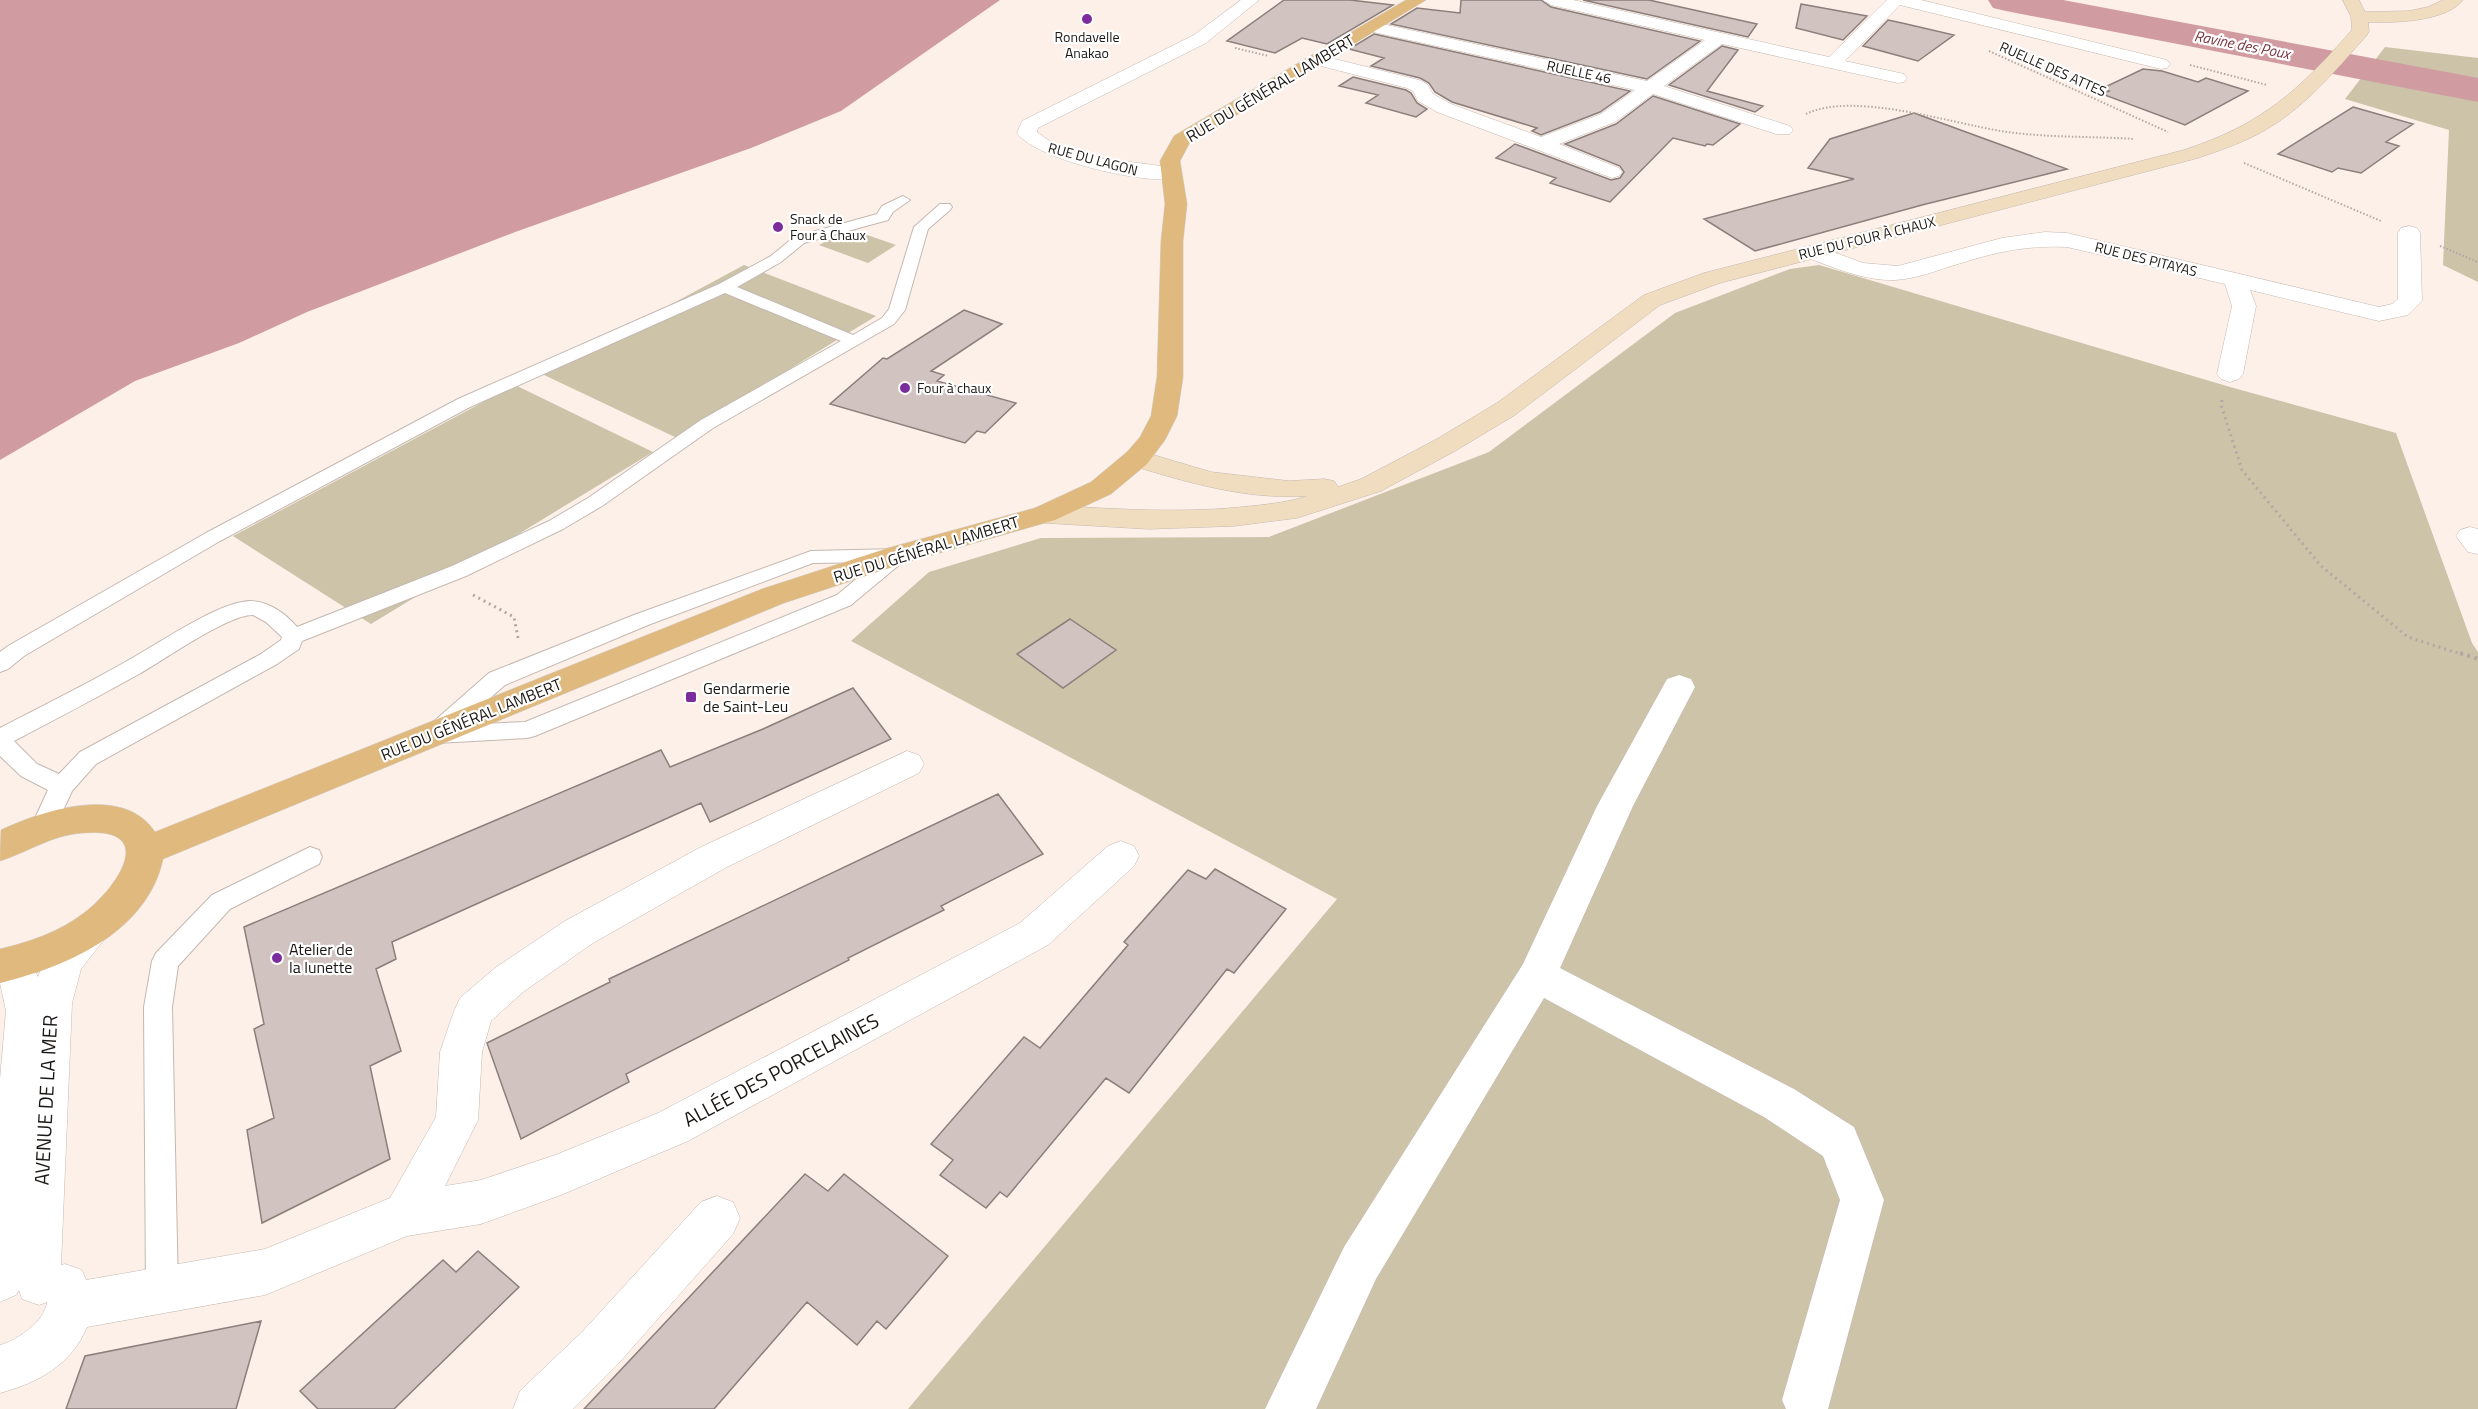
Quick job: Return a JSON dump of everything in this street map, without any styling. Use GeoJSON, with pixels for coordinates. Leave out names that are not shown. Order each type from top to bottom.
{"type":"FeatureCollection","features":[{"type":"Feature","properties":{"kind":"main road","name":"RUE DU GÉNÉRAL LAMBERT"},"geometry":{"type":"LineString","coordinates":[[145,851],[773,596],[898,555],[1045,514],[1101,489],[1137,458],[1152,440],[1164,416],[1170,376],[1172,241],[1176,204],[1170,161],[1181,140],[1418,0]]}},
{"type":"Feature","properties":{"kind":"main road"},"geometry":{"type":"LineString","coordinates":[[2351,0],[2360,18],[2399,18],[2424,13],[2455,0]]}},
{"type":"Feature","properties":{"kind":"main road","name":"RUE DU FOUR À CHAUX"},"geometry":{"type":"LineString","coordinates":[[1045,514],[1149,520],[1234,517],[1297,509],[1371,485],[1446,445],[1506,409],[1652,300],[1712,278],[2096,180],[2211,147],[2271,119],[2306,88],[2361,31],[2360,18]]}},
{"type":"Feature","properties":{"kind":"main road","name":"RUE DU FOUR À CHAUX"},"geometry":{"type":"LineString","coordinates":[[1137,458],[1208,480],[1289,489],[1371,485]]}},
{"type":"Feature","properties":{"kind":"main road"},"geometry":{"type":"LineString","coordinates":[[0,847],[43,827],[74,819],[102,818],[123,824],[138,835],[145,851],[142,869],[132,889],[114,910],[89,930],[31,959],[0,966]]}},
{"type":"Feature","properties":{"kind":"street"},"geometry":{"type":"LineString","coordinates":[[1200,39],[1251,0]]}},
{"type":"Feature","properties":{"kind":"street"},"geometry":{"type":"LineString","coordinates":[[1551,0],[1898,78]]}},
{"type":"Feature","properties":{"kind":"street"},"geometry":{"type":"LineString","coordinates":[[1833,63],[1896,0]]}},
{"type":"Feature","properties":{"kind":"street"},"geometry":{"type":"LineString","coordinates":[[1901,0],[2161,64]]}},
{"type":"Feature","properties":{"kind":"street","name":"RUELLE 46"},"geometry":{"type":"LineString","coordinates":[[1373,27],[1652,88],[1782,130]]}},
{"type":"Feature","properties":{"kind":"street"},"geometry":{"type":"LineString","coordinates":[[1542,144],[1608,118],[1720,37]]}},
{"type":"Feature","properties":{"kind":"street","name":"RUE DU LAGON"},"geometry":{"type":"LineString","coordinates":[[1173,174],[1142,172],[1051,149],[1033,141],[1026,133],[1029,125],[1200,39]]}},
{"type":"Feature","properties":{"kind":"street"},"geometry":{"type":"LineString","coordinates":[[1313,63],[1413,84],[1420,88],[1425,97],[1444,108],[1612,172]]}},
{"type":"Feature","properties":{"kind":"street","name":"RUE DES PITAYAS"},"geometry":{"type":"LineString","coordinates":[[1814,252],[1864,270],[1898,273],[2002,243],[2049,238],[2102,247],[2236,282],[2368,312],[2391,313],[2406,306],[2412,296],[2409,233]]}},
{"type":"Feature","properties":{"kind":"street"},"geometry":{"type":"LineString","coordinates":[[2230,374],[2244,306],[2236,282]]}},
{"type":"Feature","properties":{"kind":"street"},"geometry":{"type":"LineString","coordinates":[[1290,1409],[1360,1263],[1537,975],[1615,806],[1679,687]]}},
{"type":"Feature","properties":{"kind":"street"},"geometry":{"type":"LineString","coordinates":[[406,1214],[457,1120],[461,1052],[474,1011],[509,980],[579,932],[714,857],[907,764]]}},
{"type":"Feature","properties":{"kind":"street","name":"ALLÉE DES PORCELAINES"},"geometry":{"type":"LineString","coordinates":[[27,1292],[162,1290],[265,1272],[406,1214],[481,1202],[561,1174],[673,1127],[1034,934],[1120,856]]}},
{"type":"Feature","properties":{"kind":"street","name":"AVENUE DE LA MER"},"geometry":{"type":"LineString","coordinates":[[27,1292],[36,1256],[52,1003],[58,971],[70,949],[89,930]]}},
{"type":"Feature","properties":{"kind":"street","name":"AVENUE DE LA MER"},"geometry":{"type":"LineString","coordinates":[[0,966],[14,971],[22,984],[26,1011],[11,1213],[27,1292]]}},
{"type":"Feature","properties":{"kind":"street"},"geometry":{"type":"LineString","coordinates":[[1537,975],[1779,1103],[1839,1142],[1862,1200],[1807,1400]]}},
{"type":"Feature","properties":{"kind":"street"},"geometry":{"type":"LineString","coordinates":[[538,1409],[600,1348],[717,1218]]}},
{"type":"Feature","properties":{"kind":"street"},"geometry":{"type":"LineString","coordinates":[[3,1377],[43,1349],[66,1321],[27,1292]]}},
{"type":"Feature","properties":{"kind":"lane"},"geometry":{"type":"LineString","coordinates":[[0,664],[16,651],[213,537],[464,404],[725,287],[776,258],[799,240],[883,217],[887,209],[903,200]]}},
{"type":"Feature","properties":{"kind":"lane"},"geometry":{"type":"LineString","coordinates":[[292,637],[503,552],[557,525],[748,398],[888,321],[897,310],[921,227],[945,207]]}},
{"type":"Feature","properties":{"kind":"lane"},"geometry":{"type":"LineString","coordinates":[[725,287],[855,341]]}},
{"type":"Feature","properties":{"kind":"lane"},"geometry":{"type":"LineString","coordinates":[[432,736],[497,679],[642,620],[811,557],[898,555]]}},
{"type":"Feature","properties":{"kind":"lane"},"geometry":{"type":"LineString","coordinates":[[43,827],[62,786],[92,755],[269,659],[291,644],[292,637],[288,629],[264,612],[250,608],[227,615],[0,740],[29,770],[62,786]]}},
{"type":"Feature","properties":{"kind":"lane"},"geometry":{"type":"LineString","coordinates":[[162,1290],[158,1007],[165,961],[221,902],[310,857]]}},
{"type":"Feature","properties":{"kind":"path"},"geometry":{"type":"LineString","coordinates":[[1200,39],[1313,63]]}},
{"type":"Feature","properties":{"kind":"path","name":"RUELLE DES ATTES"},"geometry":{"type":"LineString","coordinates":[[1983,48],[2169,133]]}},
{"type":"Feature","properties":{"kind":"path"},"geometry":{"type":"LineString","coordinates":[[2161,64],[2195,65],[2270,86]]}},
{"type":"Feature","properties":{"kind":"path"},"geometry":{"type":"LineString","coordinates":[[1782,130],[1812,111],[1841,106],[1909,111],[2002,131],[2091,134],[2143,140]]}},
{"type":"Feature","properties":{"kind":"path"},"geometry":{"type":"LineString","coordinates":[[2236,160],[2478,262]]}},
{"type":"Feature","properties":{"kind":"path"},"geometry":{"type":"LineString","coordinates":[[2230,374],[2221,405],[2242,470],[2321,566],[2408,637],[2478,659]]}},
{"type":"Feature","properties":{"kind":"path"},"geometry":{"type":"LineString","coordinates":[[441,577],[514,617],[520,646],[493,657],[505,676]]}},
{"type":"Feature","properties":{"kind":"shaded area"},"geometry":{"type":"Polygon","coordinates":[[[0,0],[1000,0],[841,111],[751,148],[518,231],[307,312],[239,343],[135,381],[0,460],[0,0]]]}},
{"type":"Feature","properties":{"kind":"shaded area"},"geometry":{"type":"Polygon","coordinates":[[[2385,47],[2478,58],[2478,282],[2443,265],[2449,130],[2345,99],[2385,47]]]}},
{"type":"Feature","properties":{"kind":"shaded area"},"geometry":{"type":"Polygon","coordinates":[[[850,229],[896,245],[868,263],[819,245],[850,229]]]}},
{"type":"Feature","properties":{"kind":"shaded area"},"geometry":{"type":"Polygon","coordinates":[[[744,265],[876,316],[677,438],[542,374],[744,265]]]}},
{"type":"Feature","properties":{"kind":"shaded area"},"geometry":{"type":"Polygon","coordinates":[[[1819,265],[2230,387],[2396,433],[2472,643],[2478,652],[2478,1409],[908,1409],[1337,899],[851,641],[929,572],[1041,538],[1269,537],[1489,452],[1675,313],[1790,269],[1819,265]]]}},
{"type":"Feature","properties":{"kind":"shaded area"},"geometry":{"type":"Polygon","coordinates":[[[515,385],[653,452],[371,624],[233,536],[515,385]]]}},
{"type":"Feature","properties":{"kind":"building"},"geometry":{"type":"Polygon","coordinates":[[[1284,0],[1350,0],[1393,5],[1327,44],[1302,38],[1275,53],[1227,41],[1284,0]]]}},
{"type":"Feature","properties":{"kind":"building"},"geometry":{"type":"Polygon","coordinates":[[[1461,0],[1541,0],[1551,7],[1700,41],[1647,79],[1391,24],[1417,8],[1460,13],[1461,0]]]}},
{"type":"Feature","properties":{"kind":"building"},"geometry":{"type":"Polygon","coordinates":[[[1583,0],[1649,0],[1757,24],[1748,37],[1583,0]]]}},
{"type":"Feature","properties":{"kind":"building"},"geometry":{"type":"Polygon","coordinates":[[[1801,4],[1867,16],[1843,40],[1796,28],[1801,4]]]}},
{"type":"Feature","properties":{"kind":"building"},"geometry":{"type":"Polygon","coordinates":[[[1888,20],[1954,35],[1918,61],[1863,46],[1888,20]]]}},
{"type":"Feature","properties":{"kind":"building"},"geometry":{"type":"Polygon","coordinates":[[[1374,34],[1630,91],[1600,112],[1541,135],[1532,131],[1537,128],[1452,102],[1435,92],[1429,83],[1420,78],[1371,66],[1384,58],[1349,49],[1374,34]]]}},
{"type":"Feature","properties":{"kind":"building"},"geometry":{"type":"Polygon","coordinates":[[[1722,46],[1738,50],[1707,91],[1763,106],[1755,112],[1669,85],[1722,46]]]}},
{"type":"Feature","properties":{"kind":"building"},"geometry":{"type":"Polygon","coordinates":[[[2143,69],[2162,71],[2198,82],[2206,78],[2248,91],[2185,125],[2102,94],[2109,91],[2103,88],[2143,69]]]}},
{"type":"Feature","properties":{"kind":"building"},"geometry":{"type":"Polygon","coordinates":[[[1353,77],[1406,90],[1411,93],[1417,103],[1427,109],[1416,117],[1366,103],[1378,95],[1339,86],[1353,77]]]}},
{"type":"Feature","properties":{"kind":"building"},"geometry":{"type":"Polygon","coordinates":[[[1653,96],[1740,124],[1713,145],[1705,146],[1673,138],[1610,202],[1550,183],[1556,178],[1496,158],[1515,144],[1611,180],[1620,178],[1624,172],[1620,166],[1565,144],[1616,124],[1653,96]]]}},
{"type":"Feature","properties":{"kind":"building"},"geometry":{"type":"Polygon","coordinates":[[[2353,107],[2413,124],[2386,142],[2399,146],[2361,173],[2338,168],[2332,172],[2278,154],[2353,107]]]}},
{"type":"Feature","properties":{"kind":"building"},"geometry":{"type":"Polygon","coordinates":[[[1914,113],[2067,169],[1922,205],[1755,251],[1704,219],[1854,179],[1808,168],[1830,139],[1914,113]]]}},
{"type":"Feature","properties":{"kind":"building"},"geometry":{"type":"Polygon","coordinates":[[[964,310],[1002,324],[931,371],[944,375],[937,381],[1016,403],[985,433],[977,431],[965,443],[830,404],[883,358],[887,359],[964,310]]]}},
{"type":"Feature","properties":{"kind":"building"},"geometry":{"type":"Polygon","coordinates":[[[1070,619],[1116,650],[1063,688],[1017,654],[1070,619]]]}},
{"type":"Feature","properties":{"kind":"building"},"geometry":{"type":"Polygon","coordinates":[[[853,688],[891,739],[710,822],[701,803],[392,942],[396,959],[376,969],[401,1051],[370,1066],[390,1159],[262,1223],[247,1130],[274,1118],[254,1029],[264,1024],[244,927],[661,750],[670,767],[763,729],[853,688]]]}},
{"type":"Feature","properties":{"kind":"building"},"geometry":{"type":"Polygon","coordinates":[[[998,794],[1043,854],[941,906],[944,910],[626,1074],[629,1082],[521,1139],[487,1043],[610,982],[609,979],[998,794]]]}},
{"type":"Feature","properties":{"kind":"building"},"geometry":{"type":"Polygon","coordinates":[[[1215,869],[1286,909],[1234,973],[1227,969],[1129,1093],[1106,1078],[1007,1197],[1000,1192],[986,1208],[940,1175],[953,1160],[931,1144],[1024,1037],[1040,1048],[1128,945],[1124,942],[1188,870],[1206,879],[1215,869]]]}},
{"type":"Feature","properties":{"kind":"building"},"geometry":{"type":"Polygon","coordinates":[[[805,1174],[828,1191],[844,1174],[948,1256],[886,1329],[877,1321],[857,1345],[807,1302],[714,1409],[584,1409],[805,1174]]]}},
{"type":"Feature","properties":{"kind":"building"},"geometry":{"type":"Polygon","coordinates":[[[478,1251],[519,1287],[394,1409],[318,1409],[300,1391],[443,1260],[456,1272],[478,1251]]]}},
{"type":"Feature","properties":{"kind":"building"},"geometry":{"type":"Polygon","coordinates":[[[261,1321],[236,1409],[66,1409],[85,1356],[261,1321]]]}},
{"type":"Feature","properties":{"kind":"waterway","name":"Ravine des Poux"},"geometry":{"type":"LineString","coordinates":[[2006,0],[2478,90]]}},
{"type":"Feature","properties":{"kind":"place","name":"Rondavelle Anakao"},"geometry":{"type":"Point","coordinates":[1087,19]}},
{"type":"Feature","properties":{"kind":"place","name":"Snack de Four à Chaux"},"geometry":{"type":"Point","coordinates":[778,227]}},
{"type":"Feature","properties":{"kind":"place","name":"Four à chaux"},"geometry":{"type":"Point","coordinates":[905,388]}},
{"type":"Feature","properties":{"kind":"place","name":"Gendarmerie de Saint-Leu"},"geometry":{"type":"Point","coordinates":[691,697]}},
{"type":"Feature","properties":{"kind":"place","name":"Atelier de la lunette"},"geometry":{"type":"Point","coordinates":[277,958]}}]}
